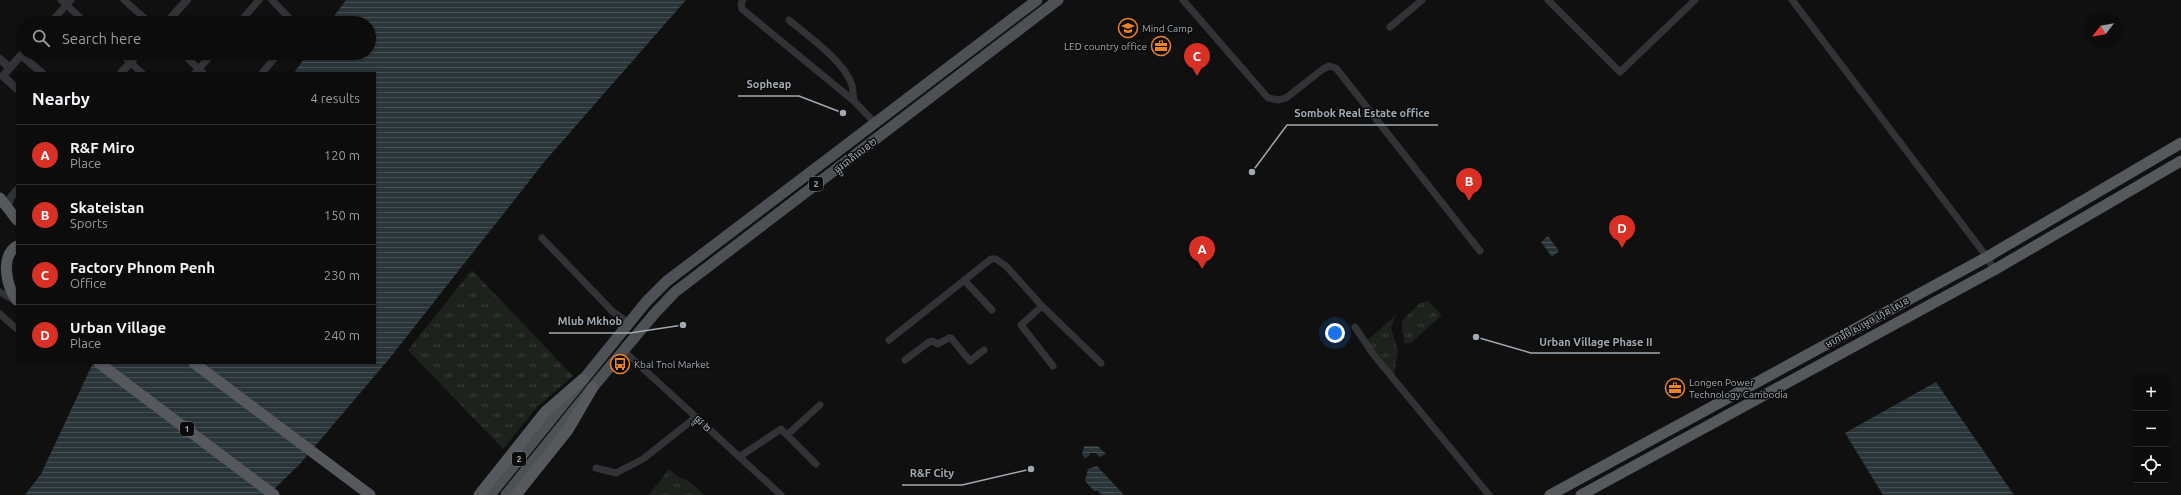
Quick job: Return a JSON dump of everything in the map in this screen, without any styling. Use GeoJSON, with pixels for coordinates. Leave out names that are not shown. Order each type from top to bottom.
{"type":"FeatureCollection","features":[{"type":"Feature","properties":{"kind":"highway","name":"មហាវិថី សម្តេច ហ៊ុន សែន"},"geometry":{"type":"LineString","coordinates":[[1550,495],[1987,257],[2181,143]]}},
{"type":"Feature","properties":{"kind":"highway","name":"មហាវិថី សម្តេច ហ៊ុន សែន"},"geometry":{"type":"LineString","coordinates":[[1581,495],[1994,270],[2181,161]]}},
{"type":"Feature","properties":{"kind":"highway"},"geometry":{"type":"LineString","coordinates":[[0,198],[12,208],[16,218]]}},
{"type":"Feature","properties":{"kind":"highway"},"geometry":{"type":"LineString","coordinates":[[16,247],[9,253],[6,270],[10,289],[16,299]]}},
{"type":"Feature","properties":{"kind":"highway"},"geometry":{"type":"LineString","coordinates":[[0,281],[16,300]]}},
{"type":"Feature","properties":{"kind":"highway","name":"1"},"geometry":{"type":"LineString","coordinates":[[100,364],[274,495]]}},
{"type":"Feature","properties":{"kind":"highway"},"geometry":{"type":"LineString","coordinates":[[195,364],[370,495]]}},
{"type":"Feature","properties":{"kind":"highway"},"geometry":{"type":"LineString","coordinates":[[479,495],[545,412],[583,379]]}},
{"type":"Feature","properties":{"kind":"highway"},"geometry":{"type":"LineString","coordinates":[[516,495],[568,430],[593,387]]}},
{"type":"Feature","properties":{"kind":"main road","name":"ផ្លូវជាតិលេខ២"},"geometry":{"type":"LineString","coordinates":[[583,379],[646,302],[666,281],[1037,0]]}},
{"type":"Feature","properties":{"kind":"main road","name":"ផ្លូវជាតិលេខ២"},"geometry":{"type":"LineString","coordinates":[[593,387],[655,313],[675,292],[1054,1]]}},
{"type":"Feature","properties":{"kind":"main road"},"geometry":{"type":"LineString","coordinates":[[933,79],[940,90]]}},
{"type":"Feature","properties":{"kind":"main road","name":"2"},"geometry":{"type":"LineString","coordinates":[[490,495],[583,379]]}},
{"type":"Feature","properties":{"kind":"main road","name":"2"},"geometry":{"type":"LineString","coordinates":[[506,495],[593,387]]}},
{"type":"Feature","properties":{"kind":"street"},"geometry":{"type":"LineString","coordinates":[[124,0],[142,16]]}},
{"type":"Feature","properties":{"kind":"street"},"geometry":{"type":"LineString","coordinates":[[172,16],[186,0]]}},
{"type":"Feature","properties":{"kind":"street"},"geometry":{"type":"LineString","coordinates":[[245,16],[259,0]]}},
{"type":"Feature","properties":{"kind":"street"},"geometry":{"type":"LineString","coordinates":[[272,0],[287,16]]}},
{"type":"Feature","properties":{"kind":"street"},"geometry":{"type":"LineString","coordinates":[[743,0],[741,4],[742,9],[854,101],[875,123]]}},
{"type":"Feature","properties":{"kind":"street"},"geometry":{"type":"LineString","coordinates":[[1183,0],[1268,98],[1278,100],[1286,98],[1323,69],[1329,66],[1336,68],[1480,251]]}},
{"type":"Feature","properties":{"kind":"street"},"geometry":{"type":"LineString","coordinates":[[1390,27],[1422,0]]}},
{"type":"Feature","properties":{"kind":"street"},"geometry":{"type":"LineString","coordinates":[[1548,0],[1620,72],[1695,0]]}},
{"type":"Feature","properties":{"kind":"street"},"geometry":{"type":"LineString","coordinates":[[1792,0],[1987,257],[1994,270]]}},
{"type":"Feature","properties":{"kind":"street"},"geometry":{"type":"LineString","coordinates":[[55,16],[66,2],[79,16]]}},
{"type":"Feature","properties":{"kind":"street"},"geometry":{"type":"LineString","coordinates":[[789,20],[831,56],[852,84],[854,101]]}},
{"type":"Feature","properties":{"kind":"street"},"geometry":{"type":"LineString","coordinates":[[0,58],[10,68]]}},
{"type":"Feature","properties":{"kind":"street"},"geometry":{"type":"LineString","coordinates":[[16,88],[1,78],[17,60]]}},
{"type":"Feature","properties":{"kind":"street"},"geometry":{"type":"LineString","coordinates":[[28,60],[41,72]]}},
{"type":"Feature","properties":{"kind":"street"},"geometry":{"type":"LineString","coordinates":[[127,60],[141,72]]}},
{"type":"Feature","properties":{"kind":"street"},"geometry":{"type":"LineString","coordinates":[[123,72],[133,60]]}},
{"type":"Feature","properties":{"kind":"street"},"geometry":{"type":"LineString","coordinates":[[188,60],[199,72],[208,60]]}},
{"type":"Feature","properties":{"kind":"street"},"geometry":{"type":"LineString","coordinates":[[263,72],[273,60]]}},
{"type":"Feature","properties":{"kind":"street"},"geometry":{"type":"LineString","coordinates":[[12,208],[11,197],[16,191]]}},
{"type":"Feature","properties":{"kind":"street"},"geometry":{"type":"LineString","coordinates":[[542,238],[613,312],[629,323]]}},
{"type":"Feature","properties":{"kind":"street"},"geometry":{"type":"LineString","coordinates":[[889,340],[991,258],[996,259],[1006,266],[1042,306],[1101,363]]}},
{"type":"Feature","properties":{"kind":"street"},"geometry":{"type":"LineString","coordinates":[[964,280],[992,310]]}},
{"type":"Feature","properties":{"kind":"street"},"geometry":{"type":"LineString","coordinates":[[0,292],[16,300]]}},
{"type":"Feature","properties":{"kind":"street"},"geometry":{"type":"LineString","coordinates":[[1042,306],[1021,325],[1053,366]]}},
{"type":"Feature","properties":{"kind":"street"},"geometry":{"type":"LineString","coordinates":[[0,314],[16,328]]}},
{"type":"Feature","properties":{"kind":"street"},"geometry":{"type":"LineString","coordinates":[[1355,327],[1373,354],[1489,495]]}},
{"type":"Feature","properties":{"kind":"street"},"geometry":{"type":"LineString","coordinates":[[905,360],[929,342],[932,341],[938,344],[949,338],[951,338],[970,361],[984,350]]}},
{"type":"Feature","properties":{"kind":"street","name":"ផ្លូវ ២"},"geometry":{"type":"LineString","coordinates":[[624,351],[781,495]]}},
{"type":"Feature","properties":{"kind":"street"},"geometry":{"type":"LineString","coordinates":[[787,435],[820,405]]}},
{"type":"Feature","properties":{"kind":"street"},"geometry":{"type":"LineString","coordinates":[[596,468],[616,473],[643,459],[696,417]]}},
{"type":"Feature","properties":{"kind":"street"},"geometry":{"type":"LineString","coordinates":[[739,457],[780,429],[816,464]]}},
{"type":"Feature","properties":{"kind":"green space"},"geometry":{"type":"Polygon","coordinates":[[[472,270],[573,376],[537,407],[503,449],[408,350],[472,270]]]}},
{"type":"Feature","properties":{"kind":"green space"},"geometry":{"type":"Polygon","coordinates":[[[1428,301],[1442,315],[1412,342],[1405,344],[1402,331],[1402,321],[1420,303],[1428,301]]]}},
{"type":"Feature","properties":{"kind":"green space"},"geometry":{"type":"Polygon","coordinates":[[[1396,315],[1391,328],[1398,351],[1393,381],[1363,344],[1396,315]]]}},
{"type":"Feature","properties":{"kind":"green space"},"geometry":{"type":"Polygon","coordinates":[[[669,469],[677,476],[688,481],[705,495],[649,495],[669,469]]]}},
{"type":"Feature","properties":{"kind":"shaded area"},"geometry":{"type":"Polygon","coordinates":[[[346,0],[686,0],[545,161],[389,359],[299,465],[268,495],[25,495],[41,474],[93,364],[376,364],[376,72],[295,72],[303,60],[376,60],[376,16],[334,16],[346,0]]]}},
{"type":"Feature","properties":{"kind":"shaded area"},"geometry":{"type":"Polygon","coordinates":[[[1548,236],[1559,251],[1552,257],[1541,242],[1548,236]]]}},
{"type":"Feature","properties":{"kind":"shaded area"},"geometry":{"type":"Polygon","coordinates":[[[1936,382],[2014,495],[1883,495],[1845,433],[1936,382]]]}},
{"type":"Feature","properties":{"kind":"shaded area"},"geometry":{"type":"Polygon","coordinates":[[[1084,446],[1098,446],[1106,454],[1099,457],[1096,453],[1090,453],[1089,456],[1085,458],[1082,454],[1084,446]]]}},
{"type":"Feature","properties":{"kind":"shaded area"},"geometry":{"type":"Polygon","coordinates":[[[1097,466],[1124,495],[1102,495],[1098,491],[1094,491],[1085,481],[1088,469],[1097,466]]]}},
{"type":"Feature","properties":{"kind":"place","name":"Mind Camp"},"geometry":{"type":"Point","coordinates":[1128,28]}},
{"type":"Feature","properties":{"kind":"place","name":"LED country office"},"geometry":{"type":"Point","coordinates":[1161,46]}},
{"type":"Feature","properties":{"kind":"place","name":"Factory Phnom Penh"},"geometry":{"type":"Point","coordinates":[1197,76]}},
{"type":"Feature","properties":{"kind":"place","name":"Sopheap"},"geometry":{"type":"Point","coordinates":[843,113]}},
{"type":"Feature","properties":{"kind":"place","name":"Sombok Real Estate office"},"geometry":{"type":"Point","coordinates":[1252,172]}},
{"type":"Feature","properties":{"kind":"place","name":"Skateistan"},"geometry":{"type":"Point","coordinates":[1469,201]}},
{"type":"Feature","properties":{"kind":"place","name":"Urban Village"},"geometry":{"type":"Point","coordinates":[1622,248]}},
{"type":"Feature","properties":{"kind":"place","name":"R&F Miro"},"geometry":{"type":"Point","coordinates":[1202,269]}},
{"type":"Feature","properties":{"kind":"place","name":"Mlub Mkhob"},"geometry":{"type":"Point","coordinates":[683,325]}},
{"type":"Feature","properties":{"kind":"place","name":"Urban Village Phase II"},"geometry":{"type":"Point","coordinates":[1476,337]}},
{"type":"Feature","properties":{"kind":"place","name":"Kbal Tnol Market"},"geometry":{"type":"Point","coordinates":[620,364]}},
{"type":"Feature","properties":{"kind":"place","name":"Longen Power Technology Cambodia"},"geometry":{"type":"Point","coordinates":[1675,388]}},
{"type":"Feature","properties":{"kind":"place","name":"R&F City"},"geometry":{"type":"Point","coordinates":[1031,469]}}]}
